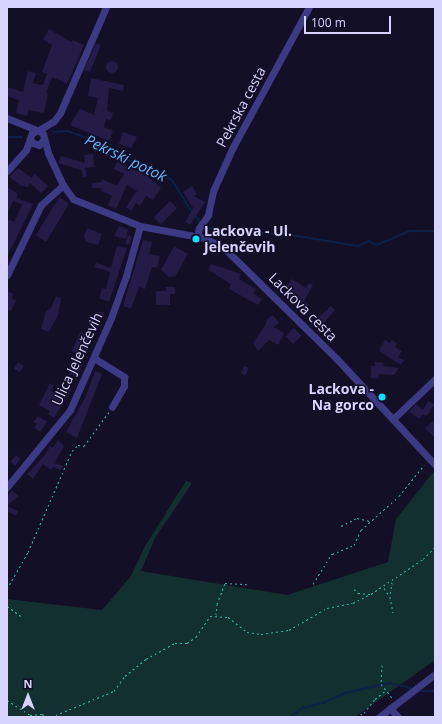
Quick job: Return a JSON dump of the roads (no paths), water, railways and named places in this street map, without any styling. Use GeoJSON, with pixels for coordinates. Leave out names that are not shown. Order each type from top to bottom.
{"type":"FeatureCollection","features":[{"type":"Feature","properties":{"kind":"street"},"geometry":{"type":"LineString","coordinates":[[7,171],[54,121],[106,7]]}},
{"type":"Feature","properties":{"kind":"street","name":"Pekrska cesta"},"geometry":{"type":"LineString","coordinates":[[197,236],[213,191],[236,141],[309,7]]}},
{"type":"Feature","properties":{"kind":"street"},"geometry":{"type":"LineString","coordinates":[[7,118],[41,134]]}},
{"type":"Feature","properties":{"kind":"street"},"geometry":{"type":"LineString","coordinates":[[7,121],[22,127],[34,141],[48,153]]}},
{"type":"Feature","properties":{"kind":"street"},"geometry":{"type":"LineString","coordinates":[[34,141],[41,134]]}},
{"type":"Feature","properties":{"kind":"street","name":"Lackova cesta"},"geometry":{"type":"LineString","coordinates":[[41,134],[62,185],[73,199],[82,204],[140,226],[197,236],[213,241],[234,256],[394,418],[435,465]]}},
{"type":"Feature","properties":{"kind":"street"},"geometry":{"type":"LineString","coordinates":[[7,274],[41,205],[62,185]]}},
{"type":"Feature","properties":{"kind":"street","name":"Ulica Jelenčevih"},"geometry":{"type":"LineString","coordinates":[[7,487],[70,410],[94,358],[126,276],[140,226]]}},
{"type":"Feature","properties":{"kind":"street"},"geometry":{"type":"LineString","coordinates":[[94,358],[124,377],[124,386],[112,406]]}},
{"type":"Feature","properties":{"kind":"street"},"geometry":{"type":"LineString","coordinates":[[394,418],[435,379]]}},
{"type":"Feature","properties":{"kind":"street"},"geometry":{"type":"LineString","coordinates":[[379,717],[435,674]]}},
{"type":"Feature","properties":{"kind":"street"},"geometry":{"type":"LineString","coordinates":[[390,708],[398,717]]}},
{"type":"Feature","properties":{"kind":"waterway","name":"Pekrski potok"},"geometry":{"type":"LineString","coordinates":[[53,132],[68,131],[87,138],[124,159],[158,170],[173,181],[192,211]]}},
{"type":"Feature","properties":{"kind":"waterway"},"geometry":{"type":"LineString","coordinates":[[7,137],[22,137]]}},
{"type":"Feature","properties":{"kind":"waterway","name":"Pekrski potok"},"geometry":{"type":"LineString","coordinates":[[196,216],[200,222]]}},
{"type":"Feature","properties":{"kind":"waterway","name":"Pekrski potok"},"geometry":{"type":"LineString","coordinates":[[203,225],[206,228],[291,235],[358,246],[369,241],[377,245],[410,231],[435,231]]}},
{"type":"Feature","properties":{"kind":"waterway"},"geometry":{"type":"LineString","coordinates":[[290,717],[303,708],[323,703],[345,693],[390,683],[410,688]]}},
{"type":"Feature","properties":{"kind":"waterway"},"geometry":{"type":"LineString","coordinates":[[423,691],[435,691]]}},
{"type":"Feature","properties":{"kind":"place","name":"Lackova - Ul. Jelenčevih"},"geometry":{"type":"Point","coordinates":[196,239]}},
{"type":"Feature","properties":{"kind":"place","name":"Lackova - Na gorco"},"geometry":{"type":"Point","coordinates":[382,397]}}]}
